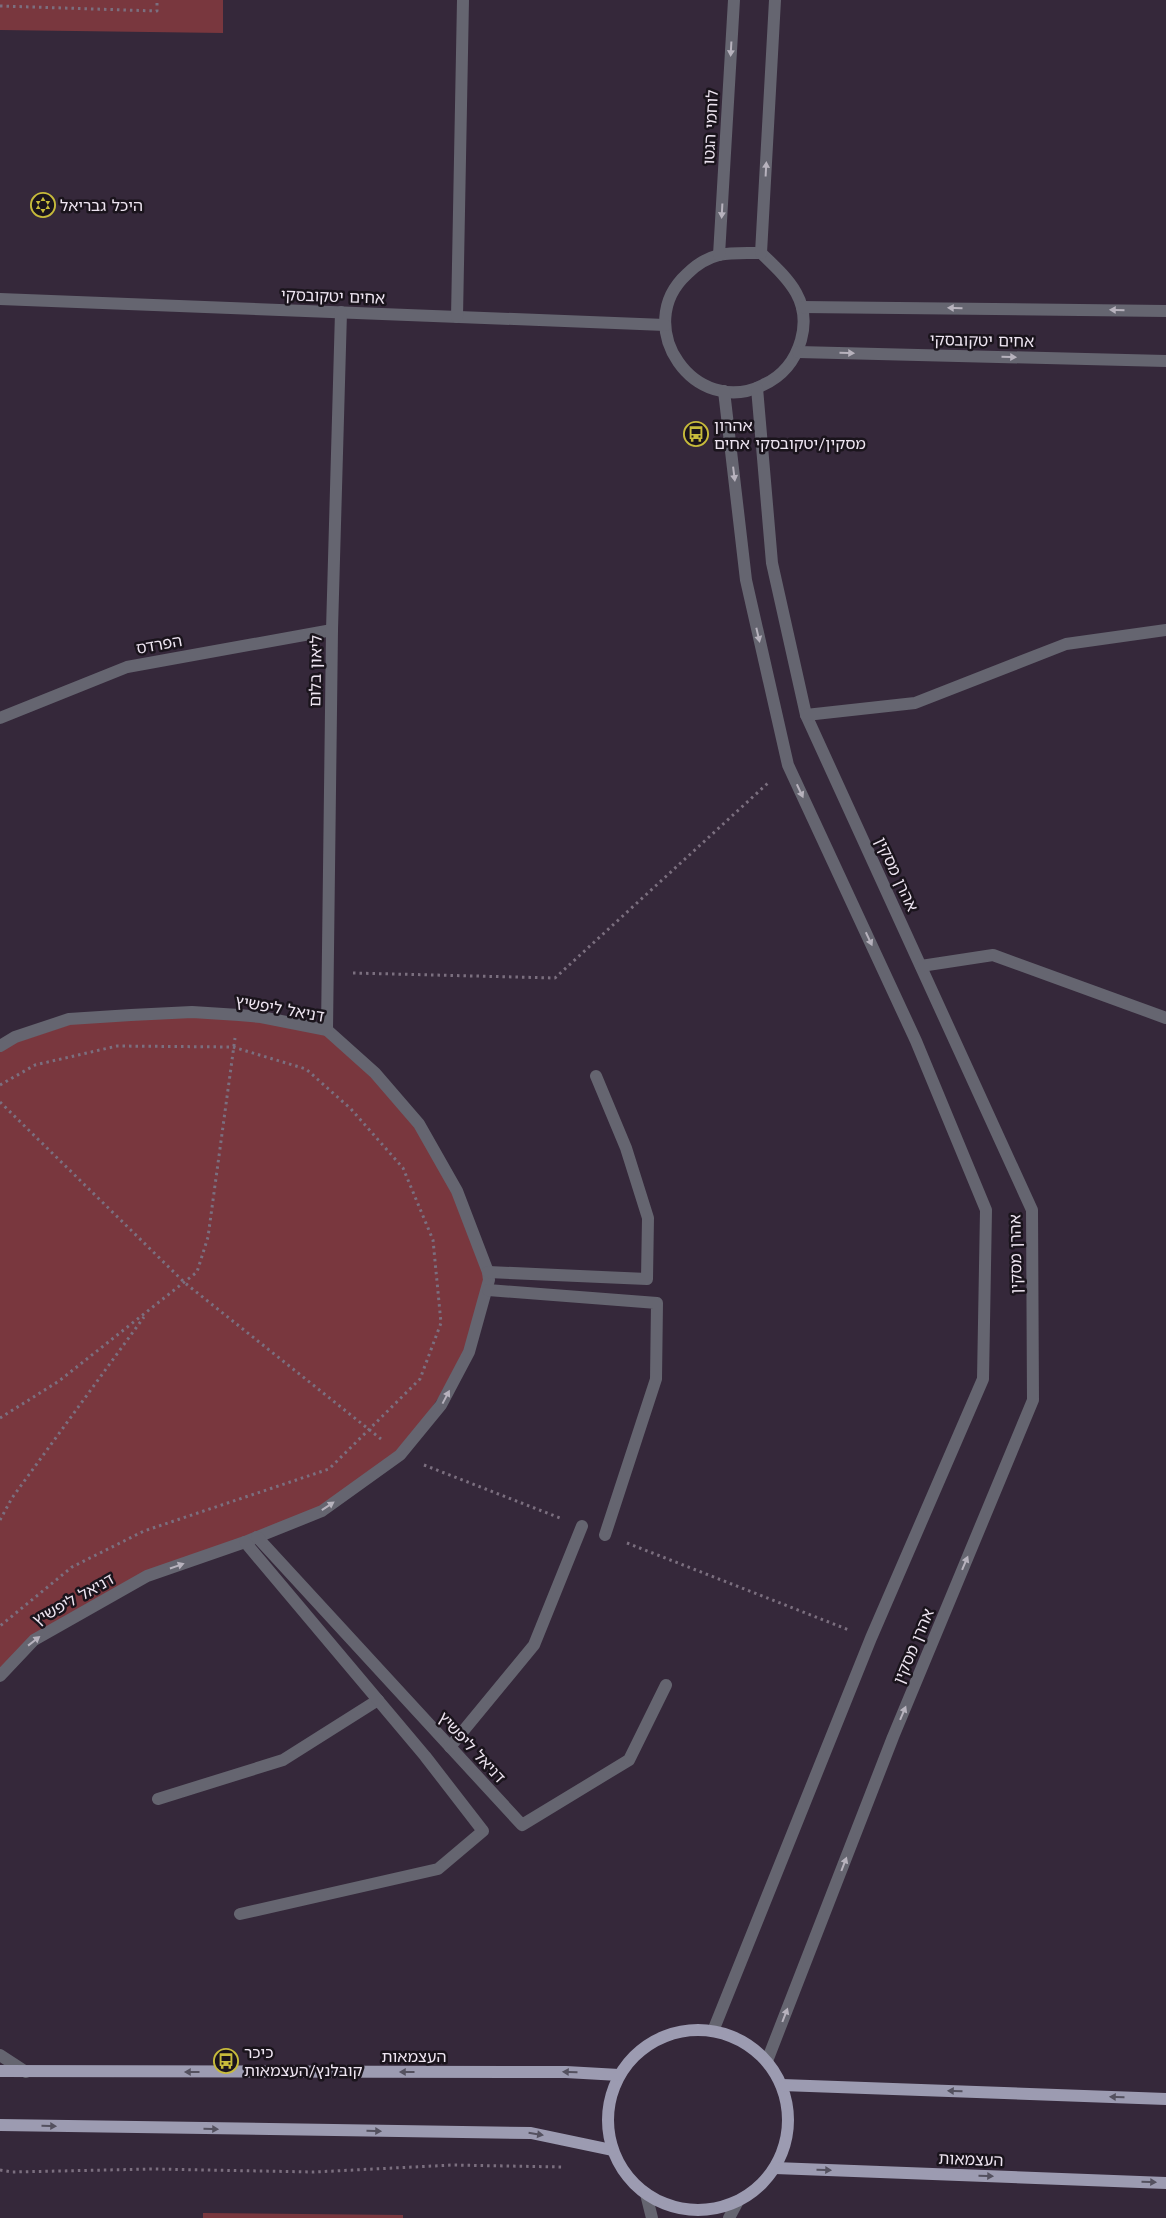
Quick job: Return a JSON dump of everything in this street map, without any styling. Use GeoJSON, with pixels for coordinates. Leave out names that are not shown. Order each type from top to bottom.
{"type":"FeatureCollection","features":[{"type":"Feature","properties":{"kind":"main road"},"geometry":{"type":"LineString","coordinates":[[686,2030],[714,2031],[743,2041],[767,2061],[782,2085],[789,2112],[787,2141],[775,2168],[755,2191],[729,2205],[700,2211],[672,2207],[646,2194],[625,2175],[612,2150],[607,2125],[609,2099],[619,2075],[636,2053],[659,2038],[686,2030]]}},
{"type":"Feature","properties":{"kind":"main road","name":"העצמאות"},"geometry":{"type":"LineString","coordinates":[[0,2071],[566,2072],[619,2075]]}},
{"type":"Feature","properties":{"kind":"main road"},"geometry":{"type":"LineString","coordinates":[[782,2085],[1166,2099]]}},
{"type":"Feature","properties":{"kind":"main road"},"geometry":{"type":"LineString","coordinates":[[6,2126],[531,2133],[612,2150]]}},
{"type":"Feature","properties":{"kind":"main road","name":"העצמאות"},"geometry":{"type":"LineString","coordinates":[[775,2168],[1166,2183]]}},
{"type":"Feature","properties":{"kind":"street"},"geometry":{"type":"LineString","coordinates":[[457,317],[463,0]]}},
{"type":"Feature","properties":{"kind":"street","name":"לוחמי הגטו"},"geometry":{"type":"LineString","coordinates":[[719,255],[734,0]]}},
{"type":"Feature","properties":{"kind":"street"},"geometry":{"type":"LineString","coordinates":[[761,253],[775,0]]}},
{"type":"Feature","properties":{"kind":"street"},"geometry":{"type":"LineString","coordinates":[[761,253],[793,284],[802,307],[804,329],[798,352],[788,368],[757,388],[741,392],[724,391],[706,386],[689,376],[676,361],[668,344],[664,325],[668,301],[679,280],[697,264],[719,255],[761,253]]}},
{"type":"Feature","properties":{"kind":"street","name":"אחים יטקובסקי"},"geometry":{"type":"LineString","coordinates":[[0,299],[664,325]]}},
{"type":"Feature","properties":{"kind":"street","name":"אחים יטקובסקי"},"geometry":{"type":"LineString","coordinates":[[802,307],[1166,311]]}},
{"type":"Feature","properties":{"kind":"street","name":"ליאון בלום"},"geometry":{"type":"LineString","coordinates":[[327,1030],[332,630],[341,312]]}},
{"type":"Feature","properties":{"kind":"street","name":"אחים יטקובסקי"},"geometry":{"type":"LineString","coordinates":[[798,352],[1166,361]]}},
{"type":"Feature","properties":{"kind":"street","name":"אהרן מסקין"},"geometry":{"type":"LineString","coordinates":[[757,388],[772,563],[806,715],[1032,1210],[1033,1400],[893,1737],[767,2061]]}},
{"type":"Feature","properties":{"kind":"street","name":"אהרן מסקין"},"geometry":{"type":"LineString","coordinates":[[714,2031],[871,1638],[982,1380],[986,1210],[916,1041],[788,765],[746,580],[724,391]]}},
{"type":"Feature","properties":{"kind":"street","name":"הפרדס"},"geometry":{"type":"LineString","coordinates":[[0,718],[127,667],[332,630]]}},
{"type":"Feature","properties":{"kind":"street"},"geometry":{"type":"LineString","coordinates":[[806,715],[915,703],[1066,644],[1166,630]]}},
{"type":"Feature","properties":{"kind":"street"},"geometry":{"type":"LineString","coordinates":[[921,966],[993,955],[1166,1018]]}},
{"type":"Feature","properties":{"kind":"street","name":"דניאל ליפשיץ"},"geometry":{"type":"LineString","coordinates":[[0,1046],[15,1037],[69,1019],[192,1012],[261,1017],[327,1030],[375,1073],[419,1124],[457,1191],[488,1272],[488,1290],[469,1352],[446,1396],[400,1456],[322,1510],[245,1542],[147,1576],[34,1640],[0,1676]]}},
{"type":"Feature","properties":{"kind":"street"},"geometry":{"type":"LineString","coordinates":[[488,1272],[647,1278],[648,1218],[626,1148],[596,1076]]}},
{"type":"Feature","properties":{"kind":"street"},"geometry":{"type":"LineString","coordinates":[[488,1290],[657,1303],[656,1380],[605,1535]]}},
{"type":"Feature","properties":{"kind":"street"},"geometry":{"type":"LineString","coordinates":[[450,1747],[534,1645],[582,1526]]}},
{"type":"Feature","properties":{"kind":"street","name":"דניאל ליפשיץ"},"geometry":{"type":"LineString","coordinates":[[257,1537],[522,1825],[628,1760],[666,1685]]}},
{"type":"Feature","properties":{"kind":"street"},"geometry":{"type":"LineString","coordinates":[[240,1914],[438,1869],[483,1831],[378,1700],[245,1542]]}},
{"type":"Feature","properties":{"kind":"street"},"geometry":{"type":"LineString","coordinates":[[158,1799],[283,1760],[378,1700]]}},
{"type":"Feature","properties":{"kind":"street"},"geometry":{"type":"LineString","coordinates":[[0,2055],[26,2072]]}},
{"type":"Feature","properties":{"kind":"street"},"geometry":{"type":"LineString","coordinates":[[0,2134],[6,2126]]}},
{"type":"Feature","properties":{"kind":"street"},"geometry":{"type":"LineString","coordinates":[[646,2194],[652,2218]]}},
{"type":"Feature","properties":{"kind":"street"},"geometry":{"type":"LineString","coordinates":[[728,2218],[738,2201]]}},
{"type":"Feature","properties":{"kind":"path"},"geometry":{"type":"LineString","coordinates":[[0,6],[157,11],[157,0]]}},
{"type":"Feature","properties":{"kind":"path"},"geometry":{"type":"LineString","coordinates":[[327,972],[555,978],[788,765]]}},
{"type":"Feature","properties":{"kind":"path"},"geometry":{"type":"LineString","coordinates":[[0,1418],[59,1381],[197,1272],[208,1237],[239,1015]]}},
{"type":"Feature","properties":{"kind":"path"},"geometry":{"type":"LineString","coordinates":[[0,1085],[35,1064],[117,1046],[234,1047],[306,1069],[352,1109],[403,1168],[433,1240],[441,1323],[420,1379],[329,1469],[144,1531],[72,1567],[0,1626]]}},
{"type":"Feature","properties":{"kind":"path"},"geometry":{"type":"LineString","coordinates":[[0,1520],[12,1498],[148,1312]]}},
{"type":"Feature","properties":{"kind":"path"},"geometry":{"type":"LineString","coordinates":[[0,2170],[12,2172],[144,2169],[314,2172],[453,2165],[568,2167]]}},
{"type":"Feature","properties":{"kind":"shaded area"},"geometry":{"type":"Polygon","coordinates":[[[0,0],[223,0],[223,33],[0,30],[0,0]]]}},
{"type":"Feature","properties":{"kind":"shaded area"},"geometry":{"type":"Polygon","coordinates":[[[192,1012],[327,1030],[419,1124],[457,1191],[488,1272],[469,1352],[400,1455],[322,1511],[147,1576],[34,1640],[0,1676],[0,1046],[69,1019],[192,1012]]]}},
{"type":"Feature","properties":{"kind":"shaded area"},"geometry":{"type":"Polygon","coordinates":[[[203,2213],[403,2215],[403,2218],[203,2218],[203,2213]]]}},
{"type":"Feature","properties":{"kind":"place","name":"היכל גבריאל"},"geometry":{"type":"Point","coordinates":[43,205]}},
{"type":"Feature","properties":{"kind":"place","name":"אהרון מסקין/יטקובסקי אחים"},"geometry":{"type":"Point","coordinates":[696,434]}},
{"type":"Feature","properties":{"kind":"place","name":"כיכר קובלנץ/העצמאות"},"geometry":{"type":"Point","coordinates":[226,2061]}}]}
